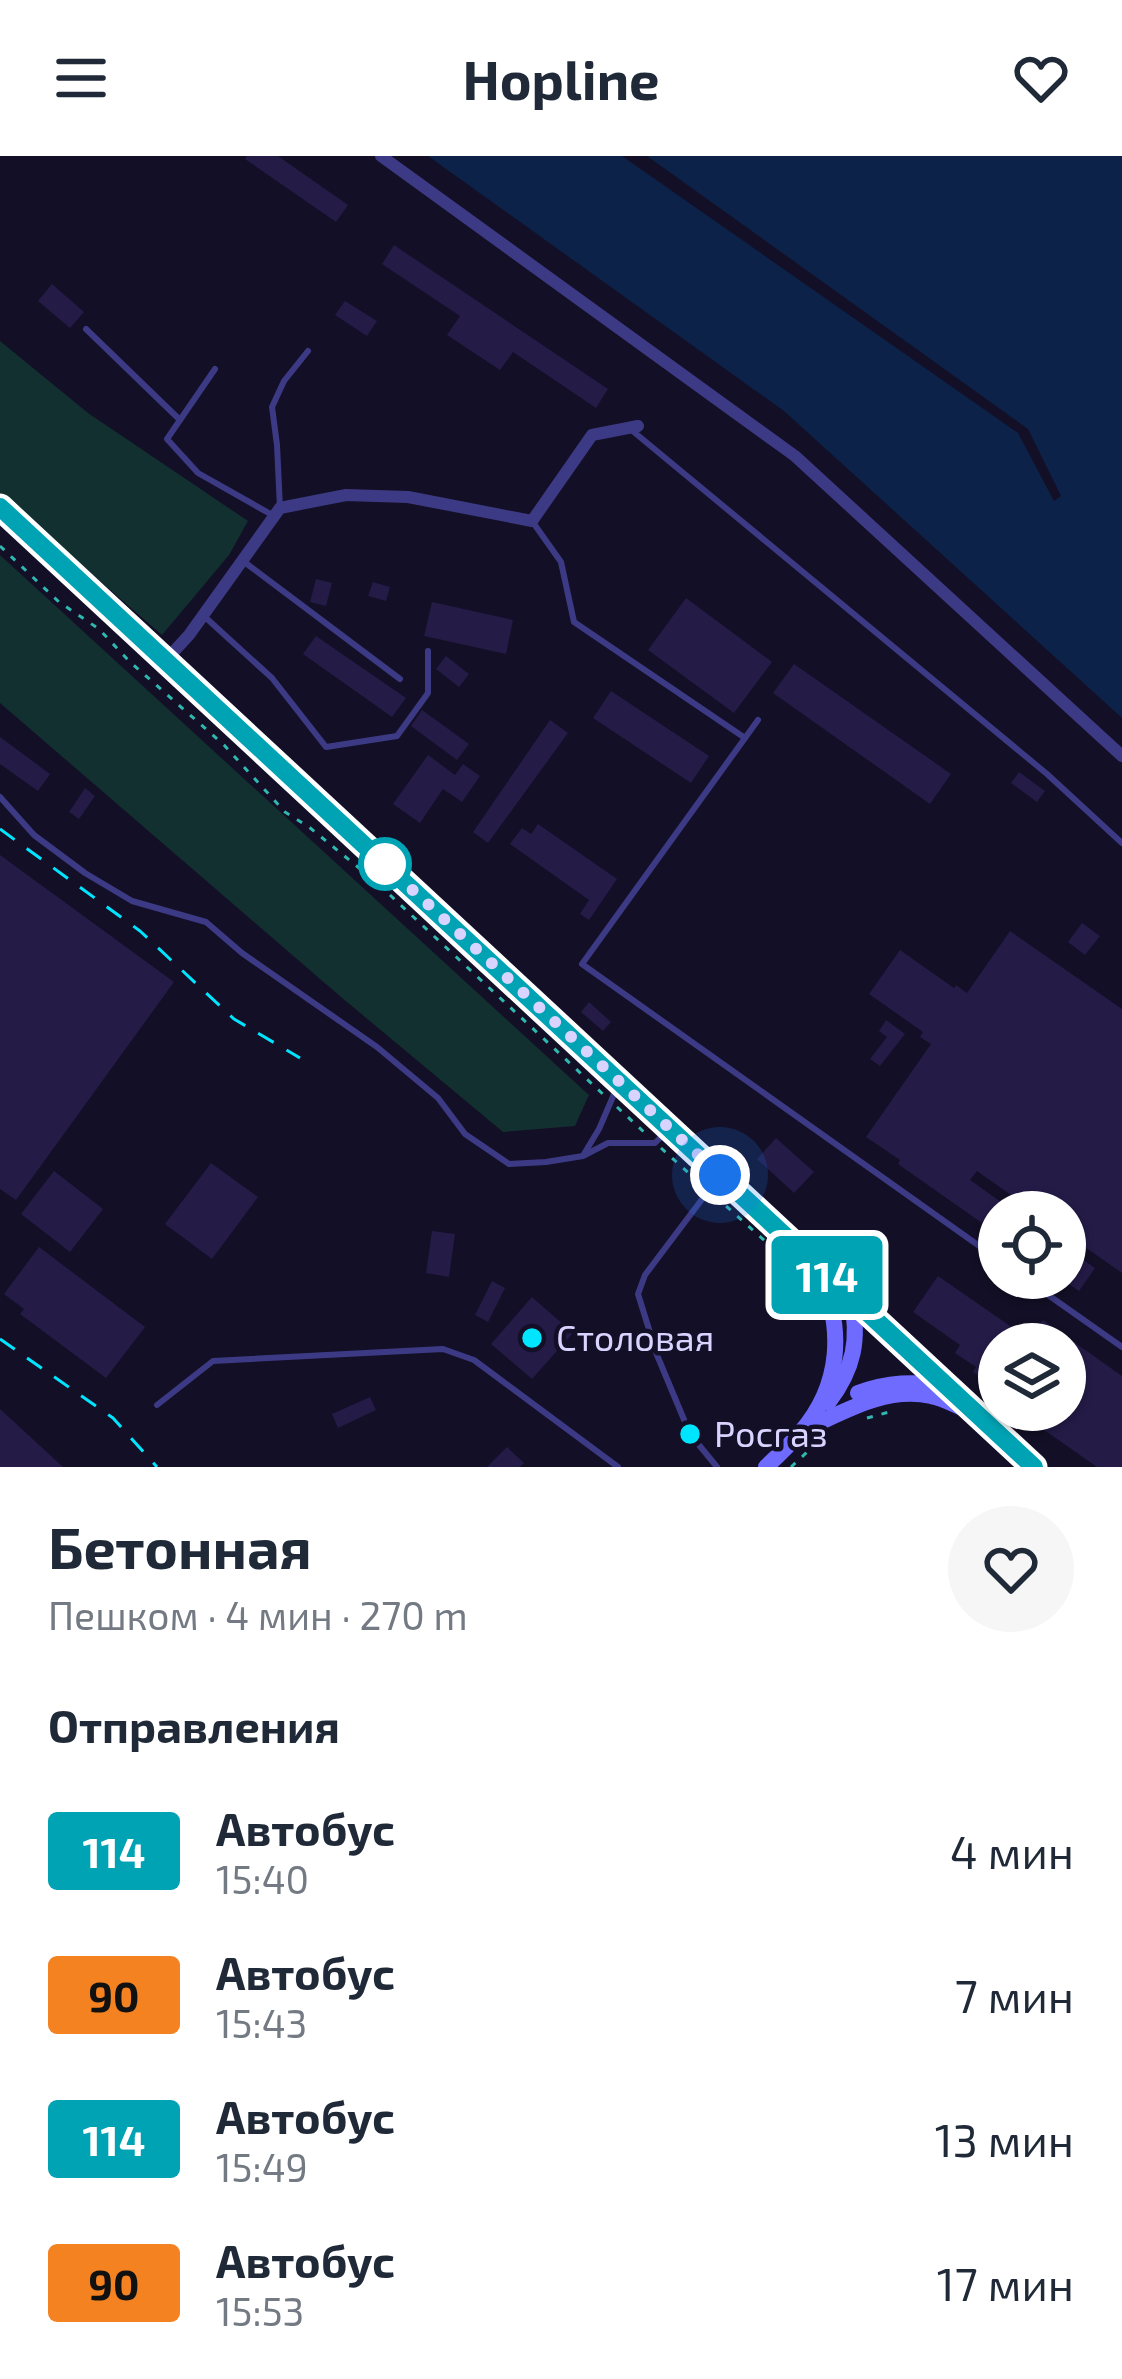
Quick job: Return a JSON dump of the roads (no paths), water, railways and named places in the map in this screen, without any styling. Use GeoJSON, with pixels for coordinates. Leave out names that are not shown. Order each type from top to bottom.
{"type":"FeatureCollection","features":[{"type":"Feature","properties":{"kind":"main road"},"geometry":{"type":"LineString","coordinates":[[0,507],[670,1128],[714,1183],[816,1265],[1034,1467]]}},
{"type":"Feature","properties":{"kind":"main road"},"geometry":{"type":"LineString","coordinates":[[803,1430],[831,1373],[837,1334],[831,1300],[816,1265]]}},
{"type":"Feature","properties":{"kind":"main road"},"geometry":{"type":"LineString","coordinates":[[766,1467],[832,1398],[847,1372],[857,1326],[850,1297]]}},
{"type":"Feature","properties":{"kind":"main road"},"geometry":{"type":"LineString","coordinates":[[803,1430],[839,1402],[863,1391],[918,1382],[948,1387]]}},
{"type":"Feature","properties":{"kind":"main road"},"geometry":{"type":"LineString","coordinates":[[803,1430],[866,1401],[898,1395],[931,1396],[977,1414]]}},
{"type":"Feature","properties":{"kind":"street"},"geometry":{"type":"LineString","coordinates":[[381,156],[795,456],[1122,756]]}},
{"type":"Feature","properties":{"kind":"street"},"geometry":{"type":"LineString","coordinates":[[166,660],[277,513],[346,495],[407,497],[532,521],[592,435],[633,427]]}},
{"type":"Feature","properties":{"kind":"lane"},"geometry":{"type":"LineString","coordinates":[[86,329],[180,420]]}},
{"type":"Feature","properties":{"kind":"lane"},"geometry":{"type":"LineString","coordinates":[[215,369],[167,439],[198,473],[277,513],[272,407],[284,381],[308,351]]}},
{"type":"Feature","properties":{"kind":"lane"},"geometry":{"type":"LineString","coordinates":[[633,427],[1047,774],[1122,843]]}},
{"type":"Feature","properties":{"kind":"lane"},"geometry":{"type":"LineString","coordinates":[[532,521],[561,562],[574,622],[745,738]]}},
{"type":"Feature","properties":{"kind":"lane"},"geometry":{"type":"LineString","coordinates":[[243,561],[400,679]]}},
{"type":"Feature","properties":{"kind":"lane"},"geometry":{"type":"LineString","coordinates":[[202,615],[272,678],[326,747],[397,736],[428,692],[428,651]]}},
{"type":"Feature","properties":{"kind":"lane"},"geometry":{"type":"LineString","coordinates":[[758,720],[582,964],[978,1245]]}},
{"type":"Feature","properties":{"kind":"lane"},"geometry":{"type":"LineString","coordinates":[[0,797],[34,835],[85,873],[132,901],[206,922],[242,953],[377,1047],[438,1098],[465,1134],[509,1164],[583,1156],[608,1143],[656,1143],[670,1128]]}},
{"type":"Feature","properties":{"kind":"lane"},"geometry":{"type":"LineString","coordinates":[[583,1156],[619,1082]]}},
{"type":"Feature","properties":{"kind":"lane"},"geometry":{"type":"LineString","coordinates":[[714,1183],[645,1276],[638,1294],[680,1414],[716,1467]]}},
{"type":"Feature","properties":{"kind":"lane"},"geometry":{"type":"LineString","coordinates":[[1054,1299],[1122,1347]]}},
{"type":"Feature","properties":{"kind":"lane"},"geometry":{"type":"LineString","coordinates":[[158,1405],[213,1360],[443,1349],[474,1360],[618,1467]]}},
{"type":"Feature","properties":{"kind":"water"},"geometry":{"type":"Polygon","coordinates":[[[428,156],[622,156],[1018,433],[1054,501],[1061,496],[1028,429],[647,156],[1122,156],[1122,718],[784,411],[428,156]]]}},
{"type":"Feature","properties":{"kind":"railway"},"geometry":{"type":"LineString","coordinates":[[0,829],[140,931],[234,1019],[300,1058]]}},
{"type":"Feature","properties":{"kind":"railway"},"geometry":{"type":"LineString","coordinates":[[0,1339],[113,1418],[157,1467]]}},
{"type":"Feature","properties":{"kind":"place","name":"Столовая"},"geometry":{"type":"Point","coordinates":[532,1338]}},
{"type":"Feature","properties":{"kind":"place","name":"Росгаз"},"geometry":{"type":"Point","coordinates":[690,1434]}}]}
